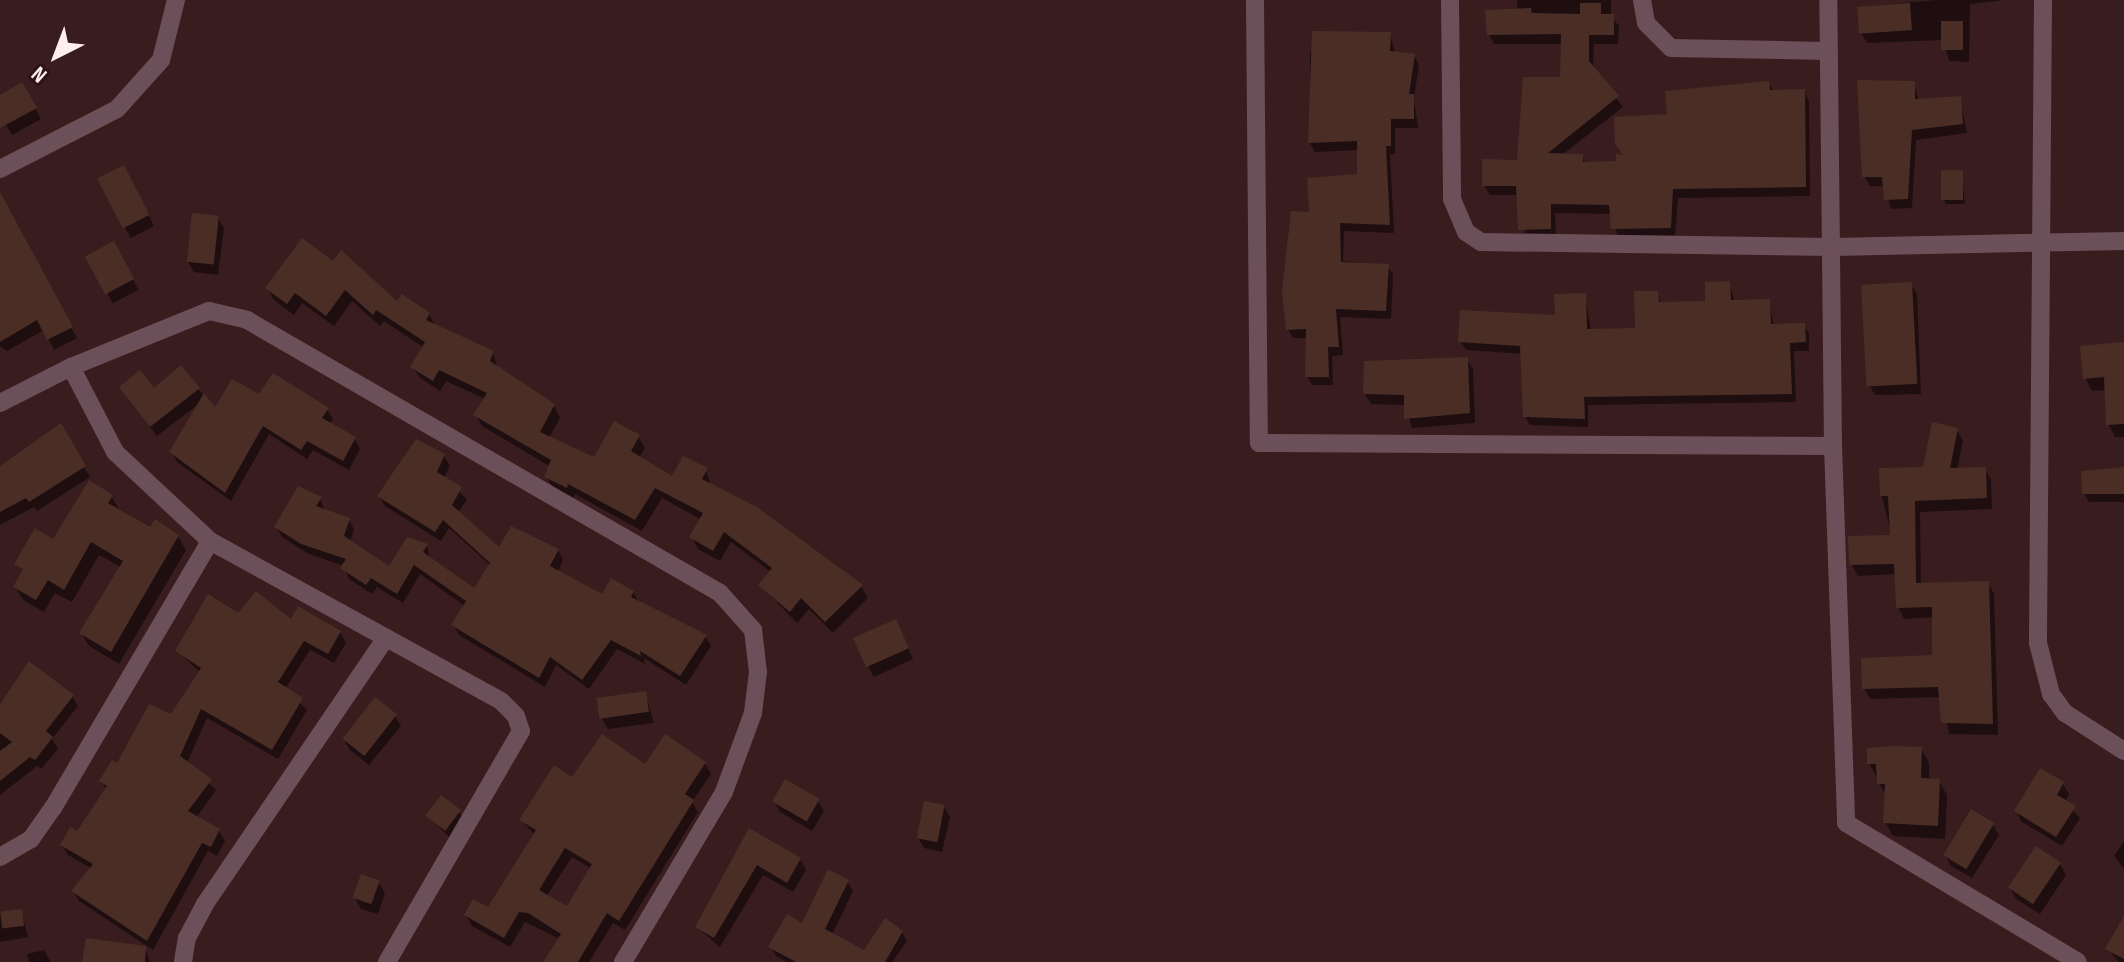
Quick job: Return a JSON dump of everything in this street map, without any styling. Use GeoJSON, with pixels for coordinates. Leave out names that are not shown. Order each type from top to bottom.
{"type":"FeatureCollection","features":[{"type":"Feature","properties":{"kind":"street"},"geometry":{"type":"LineString","coordinates":[[0,169],[117,109],[161,60],[176,0]]}},
{"type":"Feature","properties":{"kind":"street"},"geometry":{"type":"LineString","coordinates":[[1255,0],[1259,443],[1833,446]]}},
{"type":"Feature","properties":{"kind":"street"},"geometry":{"type":"LineString","coordinates":[[1450,0],[1452,199],[1466,232],[1481,242],[1833,247],[2043,239],[2124,241]]}},
{"type":"Feature","properties":{"kind":"street"},"geometry":{"type":"LineString","coordinates":[[1642,0],[1646,23],[1671,48],[1827,51]]}},
{"type":"Feature","properties":{"kind":"street"},"geometry":{"type":"LineString","coordinates":[[1828,0],[1833,446],[1846,823],[2078,962]]}},
{"type":"Feature","properties":{"kind":"street"},"geometry":{"type":"LineString","coordinates":[[2043,0],[2038,643],[2051,694],[2065,713],[2124,751]]}},
{"type":"Feature","properties":{"kind":"street"},"geometry":{"type":"LineString","coordinates":[[0,403],[71,367],[209,311],[247,320],[720,593],[753,630],[758,672],[753,713],[724,792],[623,962]]}},
{"type":"Feature","properties":{"kind":"street"},"geometry":{"type":"LineString","coordinates":[[71,367],[115,452],[210,541],[501,701],[521,731],[387,962]]}},
{"type":"Feature","properties":{"kind":"street"},"geometry":{"type":"LineString","coordinates":[[0,857],[31,839],[53,808],[210,541]]}},
{"type":"Feature","properties":{"kind":"street"},"geometry":{"type":"LineString","coordinates":[[183,962],[187,938],[205,904],[385,639]]}},
{"type":"Feature","properties":{"kind":"building"},"geometry":{"type":"Polygon","coordinates":[[[1580,3],[1601,3],[1601,14],[1614,14],[1614,35],[1589,35],[1589,61],[1619,96],[1548,153],[1583,154],[1583,162],[1616,161],[1616,154],[1623,155],[1615,144],[1614,117],[1667,114],[1665,91],[1769,81],[1770,90],[1805,89],[1806,187],[1673,189],[1671,228],[1611,229],[1609,205],[1551,204],[1551,229],[1518,230],[1516,186],[1482,186],[1482,159],[1517,160],[1523,77],[1560,77],[1561,34],[1487,35],[1485,10],[1531,8],[1532,13],[1580,14],[1580,3]]]}},
{"type":"Feature","properties":{"kind":"building"},"geometry":{"type":"Polygon","coordinates":[[[1910,3],[1912,30],[1859,34],[1857,7],[1910,3]]]}},
{"type":"Feature","properties":{"kind":"building"},"geometry":{"type":"Polygon","coordinates":[[[1941,21],[1963,21],[1963,50],[1941,50],[1941,21]]]}},
{"type":"Feature","properties":{"kind":"building"},"geometry":{"type":"Polygon","coordinates":[[[1312,31],[1391,32],[1390,51],[1415,54],[1409,94],[1414,94],[1414,119],[1391,119],[1391,146],[1386,146],[1390,225],[1340,223],[1341,262],[1389,264],[1386,311],[1336,309],[1339,347],[1328,347],[1329,377],[1305,377],[1306,329],[1286,330],[1282,292],[1291,211],[1309,212],[1307,178],[1357,174],[1357,141],[1308,143],[1312,31]]]}},
{"type":"Feature","properties":{"kind":"building"},"geometry":{"type":"Polygon","coordinates":[[[1857,80],[1915,81],[1915,99],[1961,96],[1963,124],[1912,130],[1908,199],[1884,200],[1882,177],[1862,177],[1857,80]]]}},
{"type":"Feature","properties":{"kind":"building"},"geometry":{"type":"Polygon","coordinates":[[[22,82],[37,108],[0,128],[0,95],[22,82]]]}},
{"type":"Feature","properties":{"kind":"building"},"geometry":{"type":"Polygon","coordinates":[[[124,165],[149,215],[123,229],[97,179],[124,165]]]}},
{"type":"Feature","properties":{"kind":"building"},"geometry":{"type":"Polygon","coordinates":[[[1941,170],[1963,170],[1963,200],[1941,200],[1941,170]]]}},
{"type":"Feature","properties":{"kind":"building"},"geometry":{"type":"Polygon","coordinates":[[[0,192],[73,327],[47,340],[37,320],[0,342],[0,192]]]}},
{"type":"Feature","properties":{"kind":"building"},"geometry":{"type":"Polygon","coordinates":[[[192,213],[219,216],[214,265],[187,262],[192,213]]]}},
{"type":"Feature","properties":{"kind":"building"},"geometry":{"type":"Polygon","coordinates":[[[302,238],[333,261],[341,250],[397,301],[402,294],[430,313],[426,320],[494,351],[490,361],[555,404],[540,432],[594,457],[614,421],[640,435],[631,451],[672,476],[683,456],[708,468],[702,479],[757,507],[863,585],[825,622],[801,598],[790,612],[758,585],[772,568],[724,532],[713,551],[689,537],[703,513],[655,488],[635,520],[568,484],[567,488],[544,477],[551,460],[473,415],[487,393],[439,370],[433,381],[410,367],[425,342],[376,310],[373,315],[345,290],[326,316],[295,293],[287,304],[265,288],[302,238]]]}},
{"type":"Feature","properties":{"kind":"building"},"geometry":{"type":"Polygon","coordinates":[[[114,241],[134,279],[105,294],[85,256],[114,241]]]}},
{"type":"Feature","properties":{"kind":"building"},"geometry":{"type":"Polygon","coordinates":[[[1730,281],[1731,300],[1770,299],[1771,324],[1805,323],[1806,342],[1790,343],[1792,394],[1584,397],[1585,419],[1523,417],[1520,346],[1458,342],[1460,310],[1555,315],[1554,294],[1586,293],[1587,329],[1635,328],[1634,291],[1658,291],[1659,302],[1705,301],[1705,282],[1730,281]]]}},
{"type":"Feature","properties":{"kind":"building"},"geometry":{"type":"Polygon","coordinates":[[[1912,282],[1917,384],[1866,387],[1861,285],[1912,282]]]}},
{"type":"Feature","properties":{"kind":"building"},"geometry":{"type":"Polygon","coordinates":[[[2124,342],[2124,424],[2106,425],[2104,377],[2083,379],[2080,346],[2124,342]]]}},
{"type":"Feature","properties":{"kind":"building"},"geometry":{"type":"Polygon","coordinates":[[[1468,357],[1470,413],[1404,419],[1404,395],[1363,394],[1364,361],[1468,357]]]}},
{"type":"Feature","properties":{"kind":"building"},"geometry":{"type":"Polygon","coordinates":[[[181,365],[200,388],[150,427],[119,387],[140,370],[154,388],[181,365]]]}},
{"type":"Feature","properties":{"kind":"building"},"geometry":{"type":"Polygon","coordinates":[[[273,373],[329,408],[322,418],[356,437],[343,461],[307,441],[301,450],[263,426],[225,493],[169,452],[204,393],[215,407],[232,379],[259,394],[273,373]]]}},
{"type":"Feature","properties":{"kind":"building"},"geometry":{"type":"Polygon","coordinates":[[[1932,422],[1958,428],[1950,468],[1986,467],[1987,498],[1915,501],[1916,583],[1989,581],[1993,724],[1941,723],[1938,687],[1862,689],[1861,658],[1932,655],[1932,607],[1896,608],[1894,564],[1849,565],[1848,536],[1890,535],[1888,496],[1880,496],[1879,468],[1923,467],[1932,422]]]}},
{"type":"Feature","properties":{"kind":"building"},"geometry":{"type":"Polygon","coordinates":[[[61,423],[86,466],[29,502],[26,498],[0,512],[0,466],[61,423]]]}},
{"type":"Feature","properties":{"kind":"building"},"geometry":{"type":"Polygon","coordinates":[[[416,439],[445,454],[437,472],[462,487],[452,505],[499,547],[511,526],[559,549],[550,566],[602,594],[611,578],[634,591],[631,597],[707,635],[680,676],[640,651],[641,656],[611,640],[582,680],[550,657],[539,678],[451,625],[466,601],[414,565],[397,594],[371,578],[366,585],[340,568],[346,559],[301,544],[274,527],[298,486],[322,497],[316,506],[350,518],[344,536],[389,566],[407,537],[428,544],[423,552],[474,588],[490,563],[443,520],[435,532],[377,496],[416,439]]]}},
{"type":"Feature","properties":{"kind":"building"},"geometry":{"type":"Polygon","coordinates":[[[2124,467],[2124,494],[2082,494],[2081,471],[2124,467]]]}},
{"type":"Feature","properties":{"kind":"building"},"geometry":{"type":"Polygon","coordinates":[[[89,480],[113,495],[108,503],[150,527],[155,519],[179,535],[111,652],[79,633],[123,561],[91,542],[64,590],[48,580],[36,600],[13,587],[23,569],[14,564],[35,528],[53,539],[89,480]]]}},
{"type":"Feature","properties":{"kind":"building"},"geometry":{"type":"Polygon","coordinates":[[[256,591],[291,619],[298,606],[341,631],[328,654],[304,641],[278,682],[303,698],[272,750],[201,709],[180,756],[212,779],[188,811],[220,829],[211,847],[202,843],[147,941],[71,891],[93,864],[60,845],[70,827],[77,831],[107,786],[99,781],[112,760],[117,763],[149,704],[171,714],[201,668],[175,651],[208,594],[238,613],[256,591]]]}},
{"type":"Feature","properties":{"kind":"building"},"geometry":{"type":"Polygon","coordinates":[[[896,619],[909,648],[866,667],[853,638],[896,619]]]}},
{"type":"Feature","properties":{"kind":"building"},"geometry":{"type":"Polygon","coordinates":[[[29,661],[74,695],[46,731],[53,737],[35,760],[30,757],[0,781],[0,751],[12,742],[0,733],[0,704],[29,661]]]}},
{"type":"Feature","properties":{"kind":"building"},"geometry":{"type":"Polygon","coordinates":[[[646,691],[649,712],[599,719],[596,698],[646,691]]]}},
{"type":"Feature","properties":{"kind":"building"},"geometry":{"type":"Polygon","coordinates":[[[375,697],[397,714],[364,756],[342,739],[375,697]]]}},
{"type":"Feature","properties":{"kind":"building"},"geometry":{"type":"Polygon","coordinates":[[[602,734],[645,764],[665,734],[706,762],[685,794],[694,800],[619,921],[607,913],[578,962],[543,962],[561,934],[528,913],[519,912],[504,938],[464,915],[473,899],[488,907],[536,830],[519,820],[554,765],[572,777],[602,734]],[[565,848],[539,890],[567,906],[592,864],[565,848]]]}},
{"type":"Feature","properties":{"kind":"building"},"geometry":{"type":"Polygon","coordinates":[[[1922,747],[1921,778],[1940,779],[1938,826],[1883,823],[1885,784],[1877,784],[1876,764],[1867,764],[1867,748],[1922,747]]]}},
{"type":"Feature","properties":{"kind":"building"},"geometry":{"type":"Polygon","coordinates":[[[2040,768],[2064,782],[2057,795],[2076,806],[2056,837],[2014,811],[2040,768]]]}},
{"type":"Feature","properties":{"kind":"building"},"geometry":{"type":"Polygon","coordinates":[[[785,779],[820,799],[807,822],[772,802],[785,779]]]}},
{"type":"Feature","properties":{"kind":"building"},"geometry":{"type":"Polygon","coordinates":[[[441,795],[461,810],[445,831],[425,816],[441,795]]]}},
{"type":"Feature","properties":{"kind":"building"},"geometry":{"type":"Polygon","coordinates":[[[924,801],[945,805],[937,842],[917,838],[924,801]]]}},
{"type":"Feature","properties":{"kind":"building"},"geometry":{"type":"Polygon","coordinates":[[[1971,809],[1994,823],[1966,869],[1943,855],[1971,809]]]}},
{"type":"Feature","properties":{"kind":"building"},"geometry":{"type":"Polygon","coordinates":[[[749,828],[801,858],[787,883],[757,865],[714,938],[695,927],[749,828]]]}},
{"type":"Feature","properties":{"kind":"building"},"geometry":{"type":"Polygon","coordinates":[[[2036,846],[2061,863],[2033,904],[2008,887],[2036,846]]]}},
{"type":"Feature","properties":{"kind":"building"},"geometry":{"type":"Polygon","coordinates":[[[828,869],[849,880],[825,929],[864,950],[885,918],[903,931],[885,962],[796,962],[768,947],[787,914],[802,923],[828,869]]]}},
{"type":"Feature","properties":{"kind":"building"},"geometry":{"type":"Polygon","coordinates":[[[361,874],[380,881],[371,904],[352,897],[361,874]]]}},
{"type":"Feature","properties":{"kind":"building"},"geometry":{"type":"Polygon","coordinates":[[[22,909],[24,926],[2,929],[0,912],[22,909]]]}},
{"type":"Feature","properties":{"kind":"building"},"geometry":{"type":"Polygon","coordinates":[[[2124,916],[2124,959],[2105,949],[2124,916]]]}},
{"type":"Feature","properties":{"kind":"building"},"geometry":{"type":"Polygon","coordinates":[[[86,938],[146,946],[145,962],[82,962],[86,938]]]}}]}
